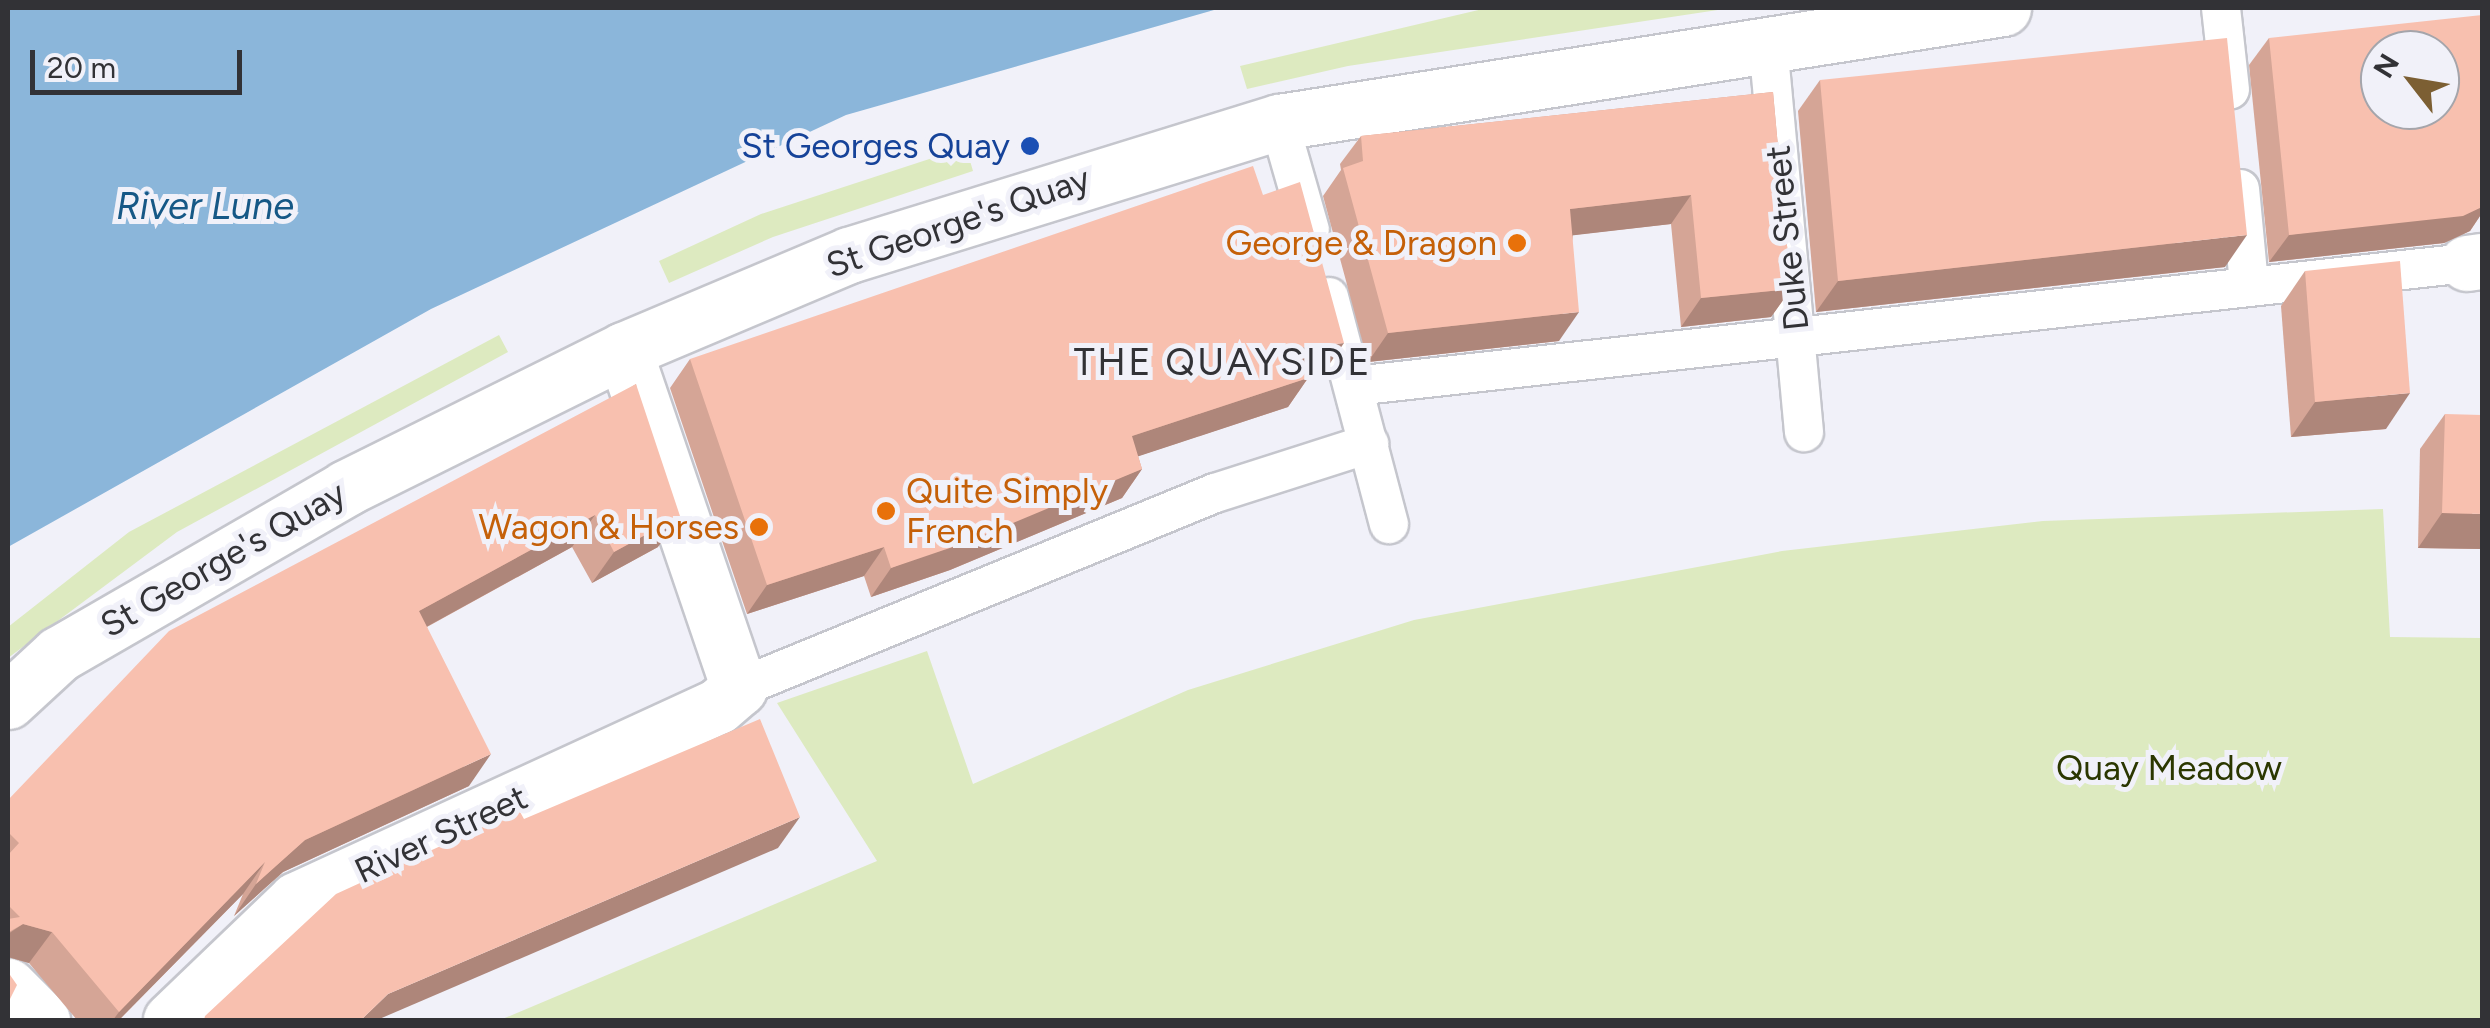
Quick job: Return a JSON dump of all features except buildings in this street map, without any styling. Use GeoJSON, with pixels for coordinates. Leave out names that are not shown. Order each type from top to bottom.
{"type":"FeatureCollection","features":[{"type":"Feature","properties":{"kind":"street","name":"St George's Quay"},"geometry":{"type":"LineString","coordinates":[[8,701],[58,654],[346,488],[624,350],[849,254],[1279,122],[2002,8]]}},
{"type":"Feature","properties":{"kind":"street"},"geometry":{"type":"LineString","coordinates":[[624,350],[738,688]]}},
{"type":"Feature","properties":{"kind":"street","name":"River Street"},"geometry":{"type":"LineString","coordinates":[[171,1020],[296,900],[718,706],[738,688]]}},
{"type":"Feature","properties":{"kind":"street"},"geometry":{"type":"LineString","coordinates":[[8,986],[42,1020]]}},
{"type":"Feature","properties":{"kind":"lane"},"geometry":{"type":"LineString","coordinates":[[2221,8],[2249,284]]}},
{"type":"Feature","properties":{"kind":"lane","name":"Duke Street"},"geometry":{"type":"LineString","coordinates":[[1768,44],[1804,432]]}},
{"type":"Feature","properties":{"kind":"lane"},"geometry":{"type":"LineString","coordinates":[[1279,122],[1389,524]]}},
{"type":"Feature","properties":{"kind":"lane"},"geometry":{"type":"LineString","coordinates":[[1354,386],[1798,341],[2249,284],[2475,262]]}},
{"type":"Feature","properties":{"kind":"lane"},"geometry":{"type":"LineString","coordinates":[[738,688],[1215,493],[1369,444]]}},
{"type":"Feature","properties":{"kind":"green space"},"geometry":{"type":"Polygon","coordinates":[[[1487,8],[1731,8],[1348,66],[1247,89],[1240,66],[1487,8]]]}},
{"type":"Feature","properties":{"kind":"green space"},"geometry":{"type":"Polygon","coordinates":[[[966,147],[973,171],[773,237],[669,283],[659,261],[761,214],[966,147]]]}},
{"type":"Feature","properties":{"kind":"green space"},"geometry":{"type":"Polygon","coordinates":[[[499,335],[508,352],[177,532],[8,658],[8,627],[129,532],[499,335]]]}},
{"type":"Feature","properties":{"kind":"green space","name":"Quay Meadow"},"geometry":{"type":"Polygon","coordinates":[[[2383,509],[2390,637],[2482,638],[2482,1020],[500,1020],[877,861],[777,703],[927,651],[973,784],[1188,690],[1414,620],[1782,551],[2043,521],[2383,509]]]}},
{"type":"Feature","properties":{"kind":"water","name":"River Lune"},"geometry":{"type":"Polygon","coordinates":[[[8,8],[1221,8],[846,115],[431,309],[8,547],[8,8]]]}},
{"type":"Feature","properties":{"kind":"place","name":"St Georges Quay"},"geometry":{"type":"Point","coordinates":[1030,146]}},
{"type":"Feature","properties":{"kind":"place","name":"George & Dragon"},"geometry":{"type":"Point","coordinates":[1517,243]}},
{"type":"Feature","properties":{"kind":"place","name":"Quite Simply French"},"geometry":{"type":"Point","coordinates":[886,511]}},
{"type":"Feature","properties":{"kind":"place","name":"Wagon & Horses"},"geometry":{"type":"Point","coordinates":[759,527]}},
{"type":"Feature","properties":{"kind":"district","name":"THE QUAYSIDE"},"geometry":{"type":"Point","coordinates":[1223,363]}}]}
